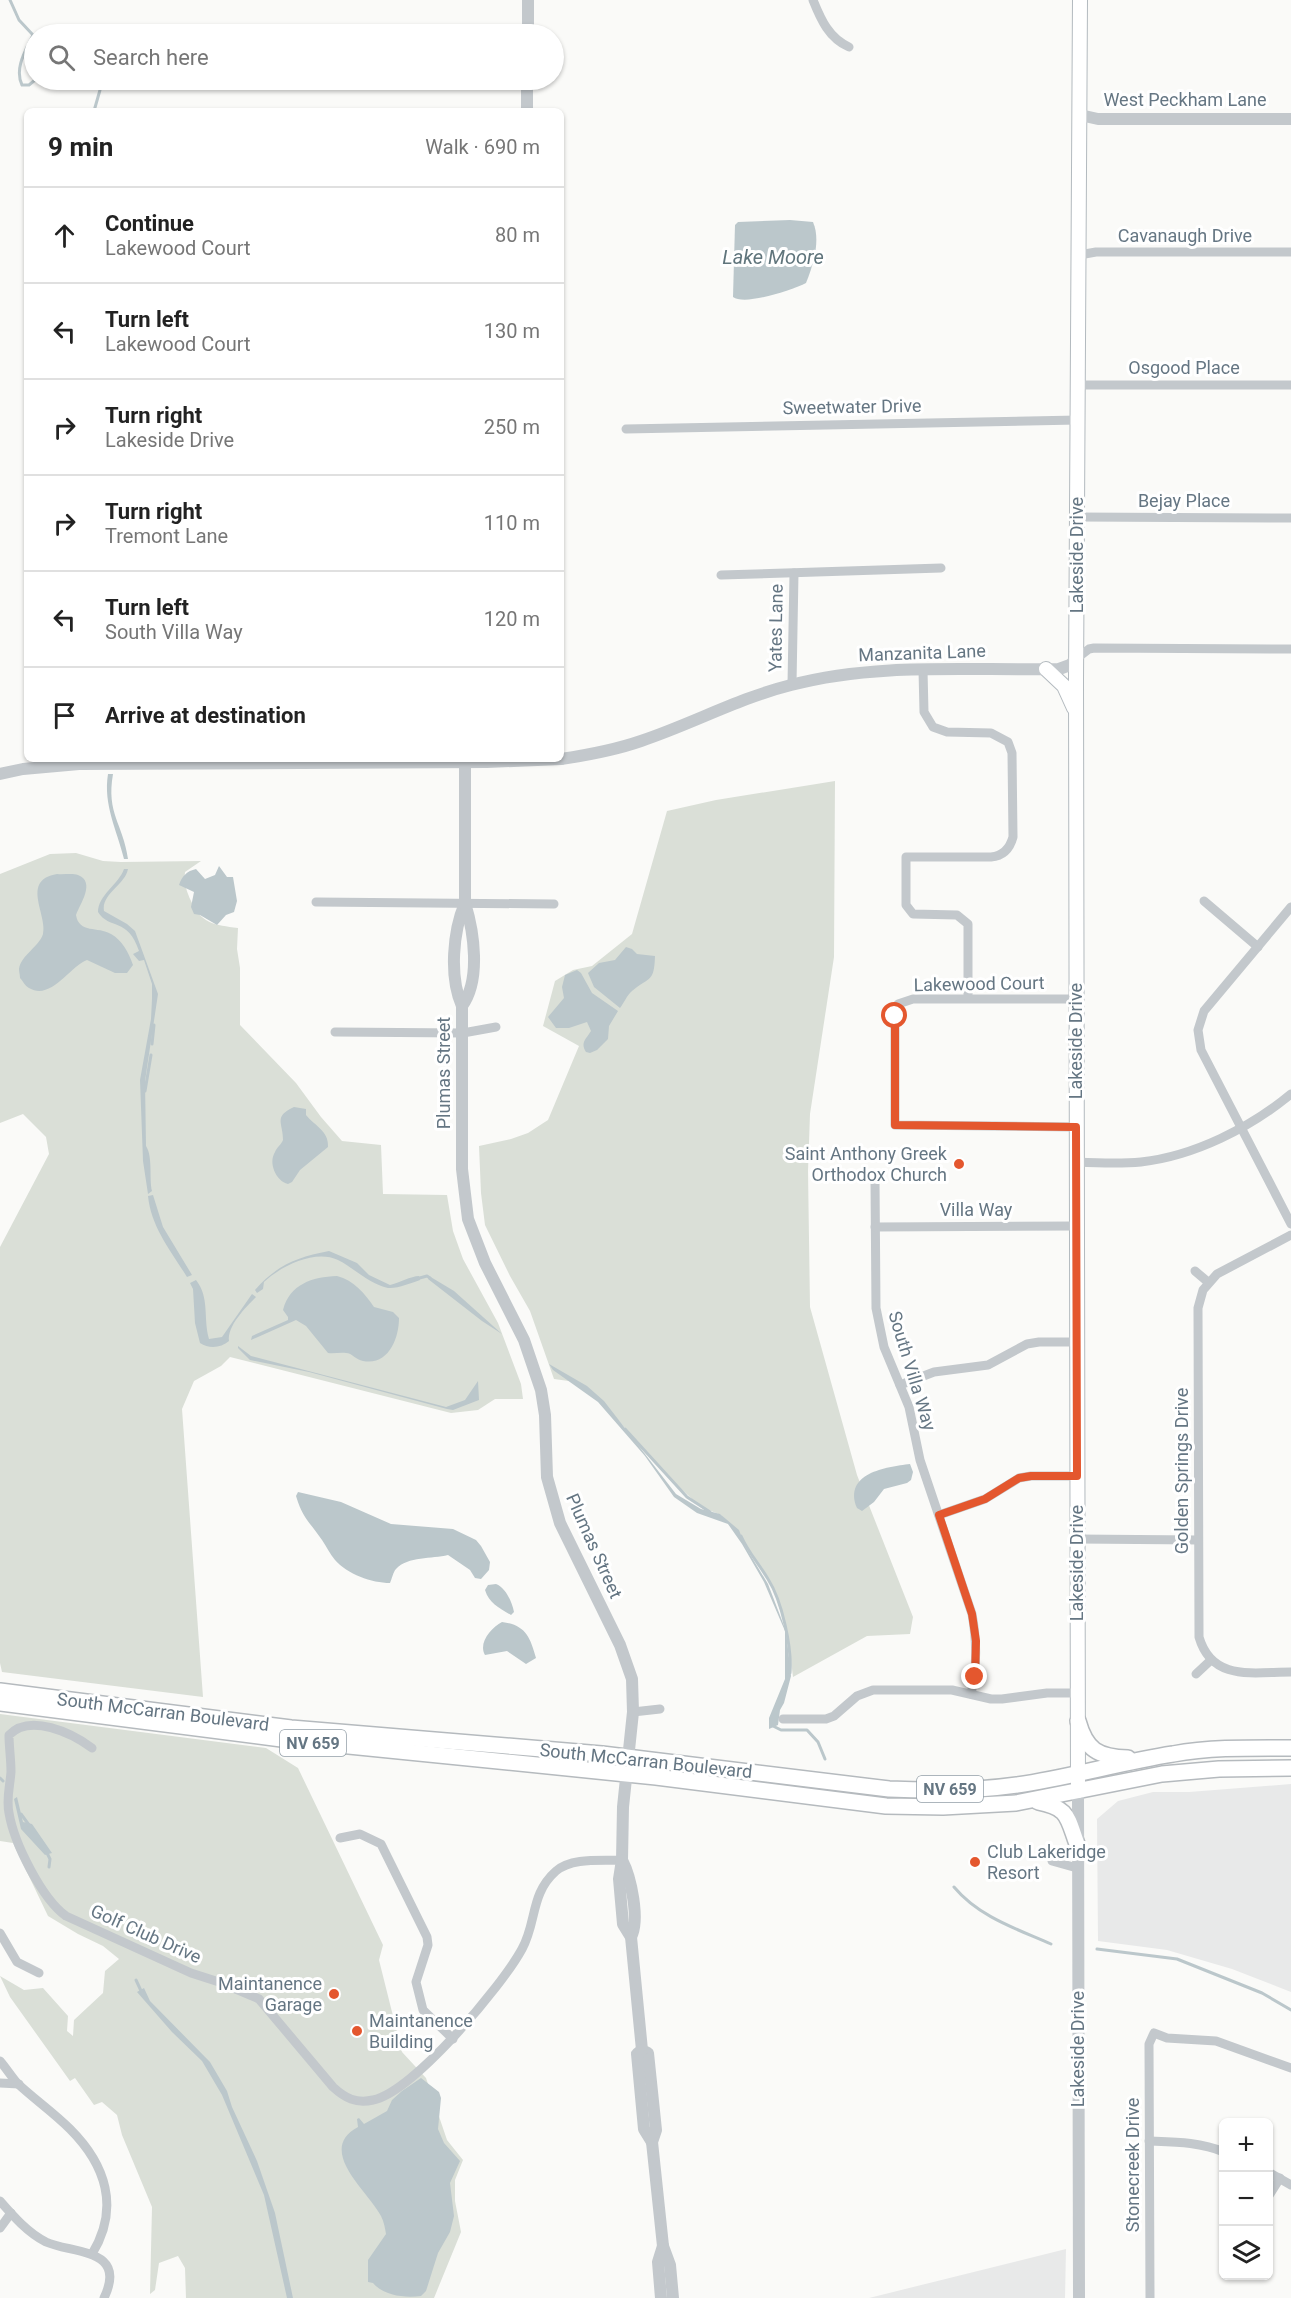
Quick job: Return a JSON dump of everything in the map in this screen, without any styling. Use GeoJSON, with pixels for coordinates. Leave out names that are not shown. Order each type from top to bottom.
{"type":"FeatureCollection","features":[{"type":"Feature","properties":{"kind":"main road","name":"Lakeside Drive"},"geometry":{"type":"LineString","coordinates":[[1078,1791],[1076,659],[1080,0]]}},
{"type":"Feature","properties":{"kind":"main road"},"geometry":{"type":"LineString","coordinates":[[1046,669],[1064,686],[1076,710]]}},
{"type":"Feature","properties":{"kind":"main road","name":"South McCarran Boulevard"},"geometry":{"type":"LineString","coordinates":[[0,1691],[291,1728],[629,1758],[889,1789],[984,1789],[1019,1785],[1146,1759],[1209,1750],[1291,1748]]}},
{"type":"Feature","properties":{"kind":"main road","name":"South McCarran Boulevard"},"geometry":{"type":"LineString","coordinates":[[0,1703],[289,1740],[627,1775],[861,1804],[944,1807],[1029,1801],[1162,1774],[1291,1768]]}},
{"type":"Feature","properties":{"kind":"main road"},"geometry":{"type":"LineString","coordinates":[[1078,1721],[1086,1742],[1098,1753],[1107,1756],[1146,1759]]}},
{"type":"Feature","properties":{"kind":"main road"},"geometry":{"type":"LineString","coordinates":[[790,1795],[801,1788],[863,1793],[889,1789]]}},
{"type":"Feature","properties":{"kind":"main road"},"geometry":{"type":"LineString","coordinates":[[1029,1801],[1059,1808],[1067,1818],[1077,1844]]}},
{"type":"Feature","properties":{"kind":"street"},"geometry":{"type":"LineString","coordinates":[[528,0],[528,24]]}},
{"type":"Feature","properties":{"kind":"street"},"geometry":{"type":"LineString","coordinates":[[813,0],[831,35],[849,47]]}},
{"type":"Feature","properties":{"kind":"street"},"geometry":{"type":"LineString","coordinates":[[527,90],[527,108]]}},
{"type":"Feature","properties":{"kind":"street","name":"West Peckham Lane"},"geometry":{"type":"LineString","coordinates":[[1080,115],[1098,119],[1291,119]]}},
{"type":"Feature","properties":{"kind":"street","name":"Cavanaugh Drive"},"geometry":{"type":"LineString","coordinates":[[1079,255],[1096,252],[1291,252]]}},
{"type":"Feature","properties":{"kind":"street","name":"Osgood Place"},"geometry":{"type":"LineString","coordinates":[[1078,385],[1291,385]]}},
{"type":"Feature","properties":{"kind":"street","name":"Sweetwater Drive"},"geometry":{"type":"LineString","coordinates":[[626,429],[1078,420]]}},
{"type":"Feature","properties":{"kind":"street","name":"Bejay Place"},"geometry":{"type":"LineString","coordinates":[[1077,518],[1291,518]]}},
{"type":"Feature","properties":{"kind":"street","name":"Yates Lane"},"geometry":{"type":"LineString","coordinates":[[721,575],[941,568]]}},
{"type":"Feature","properties":{"kind":"street","name":"Yates Lane"},"geometry":{"type":"LineString","coordinates":[[792,684],[794,573]]}},
{"type":"Feature","properties":{"kind":"street","name":"Manzanita Lane"},"geometry":{"type":"LineString","coordinates":[[564,758],[603,752],[640,742],[749,697],[792,684],[864,672],[1063,668],[1089,649],[1094,648],[1291,649]]}},
{"type":"Feature","properties":{"kind":"street"},"geometry":{"type":"LineString","coordinates":[[923,670],[924,712],[933,727],[947,732],[999,735],[1008,742],[1012,753],[1012,837],[1009,848],[997,857],[906,857],[906,905],[913,914],[957,915],[968,924],[968,999]]}},
{"type":"Feature","properties":{"kind":"street","name":"Manzanita Lane"},"geometry":{"type":"LineString","coordinates":[[0,774],[60,764],[294,762]]}},
{"type":"Feature","properties":{"kind":"street","name":"Plumas Street"},"geometry":{"type":"LineString","coordinates":[[462,1006],[468,995],[474,958],[470,920],[465,903],[465,762]]}},
{"type":"Feature","properties":{"kind":"street"},"geometry":{"type":"LineString","coordinates":[[1204,901],[1258,947]]}},
{"type":"Feature","properties":{"kind":"street"},"geometry":{"type":"LineString","coordinates":[[315,902],[554,904]]}},
{"type":"Feature","properties":{"kind":"street","name":"Plumas Street"},"geometry":{"type":"LineString","coordinates":[[465,903],[459,917],[454,954],[457,993],[462,1006],[462,1169],[468,1219],[485,1263],[524,1340],[541,1390],[545,1415],[547,1477],[560,1523],[632,1679],[633,1712],[623,1807],[622,1860],[619,1879],[623,1924],[631,1937],[642,2050],[648,2053],[656,2130],[652,2142],[663,2246],[669,2265],[673,2298]]}},
{"type":"Feature","properties":{"kind":"street"},"geometry":{"type":"LineString","coordinates":[[1291,907],[1204,1011],[1198,1030],[1201,1050],[1291,1224]]}},
{"type":"Feature","properties":{"kind":"street","name":"Lakewood Court"},"geometry":{"type":"LineString","coordinates":[[1076,999],[913,999],[898,1004],[895,1016],[895,1125],[1076,1127]]}},
{"type":"Feature","properties":{"kind":"street"},"geometry":{"type":"LineString","coordinates":[[336,1032],[463,1033],[496,1027]]}},
{"type":"Feature","properties":{"kind":"street"},"geometry":{"type":"LineString","coordinates":[[1076,1162],[1120,1163],[1166,1157],[1210,1142],[1241,1127],[1291,1094]]}},
{"type":"Feature","properties":{"kind":"street","name":"South Villa Way"},"geometry":{"type":"LineString","coordinates":[[875,1180],[876,1308],[879,1329],[909,1407],[920,1460],[972,1614],[976,1641],[975,1677],[971,1694]]}},
{"type":"Feature","properties":{"kind":"street","name":"Villa Way"},"geometry":{"type":"LineString","coordinates":[[875,1227],[1076,1226]]}},
{"type":"Feature","properties":{"kind":"street"},"geometry":{"type":"LineString","coordinates":[[1195,1271],[1208,1282],[1217,1274],[1291,1235]]}},
{"type":"Feature","properties":{"kind":"street","name":"Golden Springs Drive"},"geometry":{"type":"LineString","coordinates":[[1208,1282],[1198,1308],[1198,1540],[1199,1637],[1202,1647],[1211,1660]]}},
{"type":"Feature","properties":{"kind":"street"},"geometry":{"type":"LineString","coordinates":[[900,1385],[934,1372],[988,1365],[1027,1344],[1077,1342]]}},
{"type":"Feature","properties":{"kind":"street"},"geometry":{"type":"LineString","coordinates":[[939,1515],[985,1499],[1019,1478],[1077,1476]]}},
{"type":"Feature","properties":{"kind":"street"},"geometry":{"type":"LineString","coordinates":[[1077,1539],[1198,1540]]}},
{"type":"Feature","properties":{"kind":"street"},"geometry":{"type":"LineString","coordinates":[[1196,1674],[1211,1660],[1227,1671],[1291,1672]]}},
{"type":"Feature","properties":{"kind":"street"},"geometry":{"type":"LineString","coordinates":[[783,1719],[826,1719],[842,1712],[858,1696],[873,1690],[952,1690],[1002,1699],[1047,1693],[1078,1693]]}},
{"type":"Feature","properties":{"kind":"street"},"geometry":{"type":"LineString","coordinates":[[633,1712],[660,1708]]}},
{"type":"Feature","properties":{"kind":"street","name":"Golf Club Drive"},"geometry":{"type":"LineString","coordinates":[[92,1748],[79,1738],[61,1730],[32,1725],[15,1728],[9,1735],[8,1796],[12,1824],[42,1890],[58,1910],[66,1916],[182,1969],[259,1999],[333,2087],[345,2098],[357,2101],[376,2100],[406,2082],[453,2039],[522,1949],[535,1902],[543,1886],[554,1873],[576,1862],[622,1860]]}},
{"type":"Feature","properties":{"kind":"street","name":"Lakeside Drive"},"geometry":{"type":"LineString","coordinates":[[1078,1791],[1079,2298]]}},
{"type":"Feature","properties":{"kind":"street"},"geometry":{"type":"LineString","coordinates":[[340,1839],[360,1834],[381,1844],[427,1937],[428,1945],[417,1982],[423,2010],[453,2039]]}},
{"type":"Feature","properties":{"kind":"street"},"geometry":{"type":"LineString","coordinates":[[1052,1861],[1077,1868]]}},
{"type":"Feature","properties":{"kind":"street"},"geometry":{"type":"LineString","coordinates":[[0,1933],[17,1962],[39,1972]]}},
{"type":"Feature","properties":{"kind":"street","name":"Stonecreek Drive"},"geometry":{"type":"LineString","coordinates":[[1150,2298],[1149,2044],[1154,2033],[1167,2038],[1216,2041],[1291,2068]]}},
{"type":"Feature","properties":{"kind":"street"},"geometry":{"type":"LineString","coordinates":[[0,2061],[19,2084],[75,2134],[96,2161],[102,2173],[107,2190],[107,2215],[100,2241],[92,2254]]}},
{"type":"Feature","properties":{"kind":"street"},"geometry":{"type":"LineString","coordinates":[[0,2084],[19,2084]]}},
{"type":"Feature","properties":{"kind":"street"},"geometry":{"type":"LineString","coordinates":[[1149,2141],[1182,2142],[1219,2151]]}},
{"type":"Feature","properties":{"kind":"street"},"geometry":{"type":"LineString","coordinates":[[1273,2174],[1291,2185]]}},
{"type":"Feature","properties":{"kind":"street"},"geometry":{"type":"LineString","coordinates":[[1273,2190],[1280,2178]]}},
{"type":"Feature","properties":{"kind":"street"},"geometry":{"type":"LineString","coordinates":[[0,2201],[36,2236],[47,2242],[92,2254],[104,2263],[108,2270],[109,2286],[104,2298]]}},
{"type":"Feature","properties":{"kind":"street"},"geometry":{"type":"LineString","coordinates":[[0,2228],[10,2213]]}},
{"type":"Feature","properties":{"kind":"street","name":"Plumas Street"},"geometry":{"type":"LineString","coordinates":[[662,2298],[658,2262],[663,2246]]}},
{"type":"Feature","properties":{"kind":"shaded area"},"geometry":{"type":"Polygon","coordinates":[[[835,781],[834,957],[810,1114],[808,1171],[810,1307],[857,1475],[913,1617],[910,1634],[867,1636],[793,1677],[788,1636],[773,1587],[747,1547],[721,1515],[701,1507],[668,1477],[597,1396],[576,1382],[554,1379],[530,1311],[485,1225],[479,1146],[528,1133],[548,1120],[579,1046],[543,1026],[555,981],[573,970],[592,966],[632,934],[667,811],[716,800],[835,781]]]}},
{"type":"Feature","properties":{"kind":"shaded area"},"geometry":{"type":"Polygon","coordinates":[[[76,853],[103,861],[201,861],[185,872],[186,887],[195,909],[204,919],[238,928],[240,1025],[296,1083],[342,1141],[381,1145],[383,1194],[447,1195],[453,1231],[463,1259],[498,1323],[521,1384],[523,1399],[495,1399],[478,1410],[451,1413],[230,1357],[221,1366],[194,1381],[182,1409],[203,1697],[2,1672],[0,1663],[0,1247],[49,1154],[46,1137],[23,1114],[0,1123],[0,874],[50,854],[76,853]]]}},
{"type":"Feature","properties":{"kind":"shaded area"},"geometry":{"type":"Polygon","coordinates":[[[0,1714],[266,1748],[298,1768],[383,1945],[379,1960],[402,2052],[426,2078],[447,2140],[463,2160],[455,2180],[455,2201],[461,2232],[434,2298],[186,2298],[185,2268],[178,2256],[159,2263],[155,2290],[150,2294],[152,2207],[122,2135],[117,2115],[102,2102],[94,2105],[75,2078],[70,2081],[10,1997],[0,1976],[24,1990],[43,1988],[68,2016],[67,2031],[73,2036],[74,2020],[103,1993],[105,1971],[119,1959],[103,1946],[48,1916],[13,1843],[0,1841],[0,1714]]]}},
{"type":"Feature","properties":{"kind":"shaded area"},"geometry":{"type":"Polygon","coordinates":[[[1291,1784],[1291,1992],[1232,1969],[1167,1950],[1098,1941],[1097,1819],[1118,1801],[1153,1792],[1189,1792],[1291,1784]]]}},
{"type":"Feature","properties":{"kind":"shaded area"},"geometry":{"type":"Polygon","coordinates":[[[1066,2249],[1065,2298],[869,2298],[1066,2249]]]}},
{"type":"Feature","properties":{"kind":"water","name":"Lake Moore"},"geometry":{"type":"Polygon","coordinates":[[[790,220],[813,222],[815,229],[815,253],[806,283],[780,293],[748,300],[733,297],[735,225],[738,222],[790,220]]]}},
{"type":"Feature","properties":{"kind":"water"},"geometry":{"type":"Polygon","coordinates":[[[108,774],[113,774],[111,788],[113,809],[123,836],[128,859],[124,859],[109,807],[108,774]]]}},
{"type":"Feature","properties":{"kind":"water"},"geometry":{"type":"Polygon","coordinates":[[[219,866],[227,877],[233,877],[237,901],[234,912],[226,915],[217,925],[194,914],[191,907],[194,892],[179,885],[190,871],[196,869],[205,879],[215,875],[219,866]]]}},
{"type":"Feature","properties":{"kind":"water"},"geometry":{"type":"Polygon","coordinates":[[[124,869],[128,869],[126,875],[109,894],[104,911],[135,931],[158,994],[145,1081],[146,1146],[152,1191],[148,1194],[143,1161],[140,1080],[151,1019],[152,984],[144,960],[139,961],[133,954],[139,951],[130,933],[108,921],[98,912],[101,900],[124,869]]]}},
{"type":"Feature","properties":{"kind":"water"},"geometry":{"type":"Polygon","coordinates":[[[57,874],[76,874],[83,878],[86,888],[76,915],[78,921],[85,927],[111,934],[122,943],[133,965],[127,973],[115,973],[87,960],[60,982],[45,990],[37,991],[29,988],[20,978],[20,964],[43,934],[44,926],[38,899],[40,883],[57,874]]]}},
{"type":"Feature","properties":{"kind":"water"},"geometry":{"type":"Polygon","coordinates":[[[626,947],[637,954],[655,956],[654,971],[650,978],[630,993],[620,1008],[594,987],[588,973],[599,963],[615,960],[626,947]]]}},
{"type":"Feature","properties":{"kind":"water"},"geometry":{"type":"Polygon","coordinates":[[[577,970],[592,993],[618,1011],[609,1026],[608,1039],[597,1050],[590,1053],[586,1052],[584,1046],[584,1041],[591,1031],[587,1022],[569,1028],[556,1028],[548,1017],[564,998],[562,987],[565,975],[577,970]]]}},
{"type":"Feature","properties":{"kind":"water"},"geometry":{"type":"Polygon","coordinates":[[[294,1107],[306,1109],[306,1115],[326,1137],[328,1147],[300,1170],[288,1184],[274,1171],[272,1161],[283,1140],[281,1117],[294,1107]]]}},
{"type":"Feature","properties":{"kind":"water"},"geometry":{"type":"Polygon","coordinates":[[[153,1195],[163,1227],[192,1275],[187,1277],[157,1228],[148,1196],[153,1195]]]}},
{"type":"Feature","properties":{"kind":"water"},"geometry":{"type":"Polygon","coordinates":[[[329,1251],[357,1263],[369,1275],[390,1285],[416,1276],[419,1276],[420,1280],[400,1287],[388,1288],[374,1283],[338,1260],[319,1257],[289,1265],[264,1282],[263,1289],[257,1293],[255,1290],[271,1275],[288,1264],[306,1256],[329,1251]]]}},
{"type":"Feature","properties":{"kind":"water"},"geometry":{"type":"Polygon","coordinates":[[[337,1276],[354,1284],[374,1307],[393,1312],[399,1318],[394,1342],[385,1355],[372,1361],[361,1360],[348,1353],[328,1353],[306,1326],[296,1320],[251,1340],[252,1336],[288,1320],[283,1310],[286,1301],[297,1288],[311,1280],[337,1276]]]}},
{"type":"Feature","properties":{"kind":"water"},"geometry":{"type":"Polygon","coordinates":[[[429,1276],[454,1291],[502,1334],[428,1279],[429,1276]]]}},
{"type":"Feature","properties":{"kind":"water"},"geometry":{"type":"Polygon","coordinates":[[[196,1280],[205,1301],[209,1339],[222,1337],[252,1294],[256,1297],[238,1317],[231,1329],[229,1341],[222,1345],[211,1347],[200,1343],[195,1323],[193,1289],[190,1283],[196,1280]]]}},
{"type":"Feature","properties":{"kind":"water"},"geometry":{"type":"Polygon","coordinates":[[[238,1346],[251,1356],[446,1407],[465,1400],[478,1381],[479,1400],[453,1410],[447,1409],[309,1372],[250,1360],[238,1346]]]}},
{"type":"Feature","properties":{"kind":"water"},"geometry":{"type":"Polygon","coordinates":[[[549,1364],[587,1386],[604,1401],[676,1494],[701,1509],[720,1514],[739,1530],[745,1546],[768,1584],[786,1631],[791,1676],[780,1710],[778,1725],[769,1729],[769,1718],[785,1679],[785,1631],[764,1582],[742,1544],[728,1524],[697,1513],[674,1497],[645,1456],[598,1402],[553,1370],[549,1364]]]}},
{"type":"Feature","properties":{"kind":"water"},"geometry":{"type":"Polygon","coordinates":[[[910,1464],[913,1472],[911,1480],[884,1489],[874,1502],[862,1511],[857,1508],[854,1496],[861,1479],[879,1470],[910,1464]]]}},
{"type":"Feature","properties":{"kind":"water"},"geometry":{"type":"Polygon","coordinates":[[[298,1492],[341,1502],[391,1524],[453,1529],[476,1540],[490,1562],[489,1570],[481,1579],[475,1578],[470,1570],[448,1555],[407,1562],[396,1569],[390,1583],[360,1577],[346,1570],[333,1558],[304,1515],[296,1496],[298,1492]]]}},
{"type":"Feature","properties":{"kind":"water"},"geometry":{"type":"Polygon","coordinates":[[[496,1584],[506,1592],[510,1600],[514,1612],[511,1615],[495,1605],[487,1595],[485,1590],[488,1585],[496,1584]]]}},
{"type":"Feature","properties":{"kind":"water"},"geometry":{"type":"Polygon","coordinates":[[[502,1622],[516,1626],[525,1633],[536,1658],[526,1664],[507,1651],[485,1655],[484,1641],[502,1622]]]}},
{"type":"Feature","properties":{"kind":"water"},"geometry":{"type":"Polygon","coordinates":[[[17,1797],[23,1822],[32,1824],[52,1853],[45,1855],[21,1829],[14,1799],[17,1797]]]}},
{"type":"Feature","properties":{"kind":"water"},"geometry":{"type":"Polygon","coordinates":[[[144,1988],[150,2001],[210,2062],[227,2091],[257,2161],[275,2213],[293,2298],[287,2298],[264,2195],[222,2095],[202,2061],[172,2032],[137,1992],[144,1988]]]}},
{"type":"Feature","properties":{"kind":"water"},"geometry":{"type":"Polygon","coordinates":[[[421,2078],[439,2092],[441,2098],[438,2129],[444,2143],[460,2161],[450,2183],[454,2216],[450,2232],[438,2253],[426,2291],[421,2296],[408,2297],[383,2291],[368,2282],[368,2260],[386,2234],[384,2223],[375,2206],[349,2171],[343,2159],[342,2147],[346,2136],[358,2127],[357,2119],[359,2118],[364,2124],[387,2111],[392,2100],[421,2078]]]}},
{"type":"Feature","properties":{"kind":"waterway"},"geometry":{"type":"LineString","coordinates":[[10,0],[24,25]]}},
{"type":"Feature","properties":{"kind":"waterway"},"geometry":{"type":"LineString","coordinates":[[24,55],[19,72],[22,85],[24,85]]}},
{"type":"Feature","properties":{"kind":"waterway"},"geometry":{"type":"LineString","coordinates":[[95,108],[100,90]]}},
{"type":"Feature","properties":{"kind":"waterway"},"geometry":{"type":"LineString","coordinates":[[152,1044],[154,1025]]}},
{"type":"Feature","properties":{"kind":"waterway"},"geometry":{"type":"LineString","coordinates":[[145,1091],[151,1055]]}},
{"type":"Feature","properties":{"kind":"waterway"},"geometry":{"type":"LineString","coordinates":[[416,1279],[427,1276],[430,1278]]}},
{"type":"Feature","properties":{"kind":"waterway"},"geometry":{"type":"LineString","coordinates":[[625,1429],[687,1497],[710,1512]]}},
{"type":"Feature","properties":{"kind":"waterway"},"geometry":{"type":"LineString","coordinates":[[741,1536],[778,1599],[788,1638],[790,1673]]}},
{"type":"Feature","properties":{"kind":"waterway"},"geometry":{"type":"LineString","coordinates":[[773,1726],[781,1730],[807,1730],[818,1742],[825,1759]]}},
{"type":"Feature","properties":{"kind":"waterway"},"geometry":{"type":"LineString","coordinates":[[0,1778],[3,1781]]}},
{"type":"Feature","properties":{"kind":"waterway"},"geometry":{"type":"LineString","coordinates":[[21,1814],[29,1825]]}},
{"type":"Feature","properties":{"kind":"waterway"},"geometry":{"type":"LineString","coordinates":[[47,1853],[50,1859],[49,1867]]}},
{"type":"Feature","properties":{"kind":"waterway"},"geometry":{"type":"LineString","coordinates":[[954,1887],[987,1914],[1051,1944]]}},
{"type":"Feature","properties":{"kind":"waterway"},"geometry":{"type":"LineString","coordinates":[[1097,1949],[1177,1959],[1262,1993],[1291,2010]]}},
{"type":"Feature","properties":{"kind":"waterway"},"geometry":{"type":"LineString","coordinates":[[136,1980],[142,1993]]}},
{"type":"Feature","properties":{"kind":"place","name":"Saint Anthony Greek Orthodox Church"},"geometry":{"type":"Point","coordinates":[959,1164]}},
{"type":"Feature","properties":{"kind":"place","name":"Club Lakeridge Resort"},"geometry":{"type":"Point","coordinates":[975,1862]}},
{"type":"Feature","properties":{"kind":"place","name":"Maintanence Garage"},"geometry":{"type":"Point","coordinates":[334,1994]}},
{"type":"Feature","properties":{"kind":"place","name":"Maintanence Building"},"geometry":{"type":"Point","coordinates":[357,2031]}},
{"type":"Feature","properties":{"kind":"route"},"geometry":{"type":"LineString","coordinates":[[895,1016],[895,1125],[1076,1127],[1077,1476],[1019,1478],[985,1499],[939,1515],[972,1614],[976,1641],[975,1677]]}}]}
